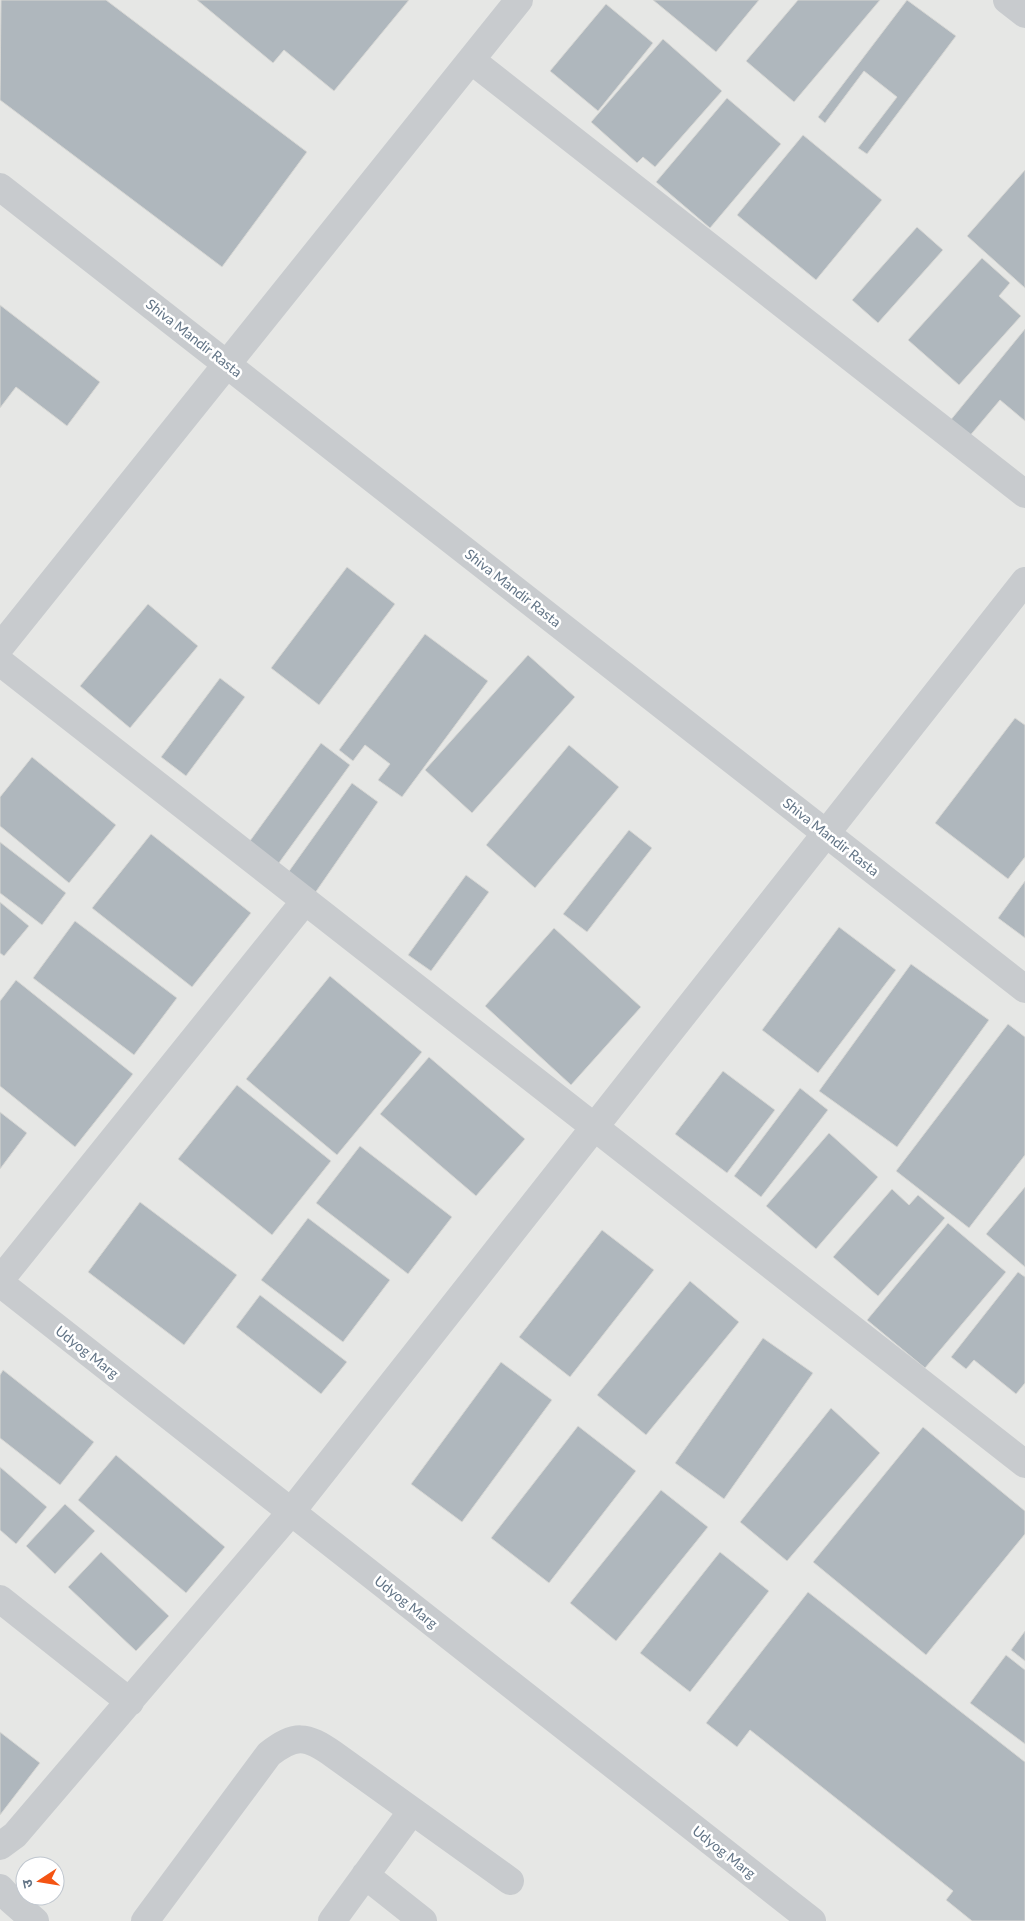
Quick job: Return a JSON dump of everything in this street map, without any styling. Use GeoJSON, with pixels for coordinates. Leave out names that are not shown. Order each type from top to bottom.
{"type":"FeatureCollection","features":[{"type":"Feature","properties":{"kind":"street"},"geometry":{"type":"LineString","coordinates":[[0,647],[519,0]]}},
{"type":"Feature","properties":{"kind":"street"},"geometry":{"type":"LineString","coordinates":[[1007,0],[1025,14]]}},
{"type":"Feature","properties":{"kind":"street"},"geometry":{"type":"LineString","coordinates":[[471,60],[1025,494]]}},
{"type":"Feature","properties":{"kind":"street","name":"Shiva Mandir Rasta"},"geometry":{"type":"LineString","coordinates":[[0,186],[1025,988]]}},
{"type":"Feature","properties":{"kind":"street"},"geometry":{"type":"LineString","coordinates":[[0,1846],[15,1835],[291,1512],[1025,581]]}},
{"type":"Feature","properties":{"kind":"street"},"geometry":{"type":"LineString","coordinates":[[0,662],[1025,1464]]}},
{"type":"Feature","properties":{"kind":"street"},"geometry":{"type":"LineString","coordinates":[[0,1282],[305,901]]}},
{"type":"Feature","properties":{"kind":"street","name":"Udyog Marg"},"geometry":{"type":"LineString","coordinates":[[0,1282],[812,1921]]}},
{"type":"Feature","properties":{"kind":"street"},"geometry":{"type":"LineString","coordinates":[[0,1598],[130,1702]]}},
{"type":"Feature","properties":{"kind":"street"},"geometry":{"type":"LineString","coordinates":[[145,1921],[269,1754],[285,1742],[301,1738],[317,1743],[510,1881]]}},
{"type":"Feature","properties":{"kind":"street"},"geometry":{"type":"LineString","coordinates":[[332,1921],[412,1811]]}},
{"type":"Feature","properties":{"kind":"street"},"geometry":{"type":"LineString","coordinates":[[365,1875],[423,1921]]}},
{"type":"Feature","properties":{"kind":"street"},"geometry":{"type":"LineString","coordinates":[[0,1888],[35,1921]]}},
{"type":"Feature","properties":{"kind":"shaded area"},"geometry":{"type":"Polygon","coordinates":[[[0,0],[1025,0],[1025,1921],[0,1921],[0,0]]]}},
{"type":"Feature","properties":{"kind":"building"},"geometry":{"type":"Polygon","coordinates":[[[1,0],[106,0],[307,152],[222,267],[0,100],[1,0]]]}},
{"type":"Feature","properties":{"kind":"building"},"geometry":{"type":"Polygon","coordinates":[[[197,0],[409,0],[334,91],[284,50],[273,63],[197,0]]]}},
{"type":"Feature","properties":{"kind":"building"},"geometry":{"type":"Polygon","coordinates":[[[653,0],[759,0],[716,52],[653,0]]]}},
{"type":"Feature","properties":{"kind":"building"},"geometry":{"type":"Polygon","coordinates":[[[798,0],[880,0],[794,102],[746,61],[798,0]]]}},
{"type":"Feature","properties":{"kind":"building"},"geometry":{"type":"Polygon","coordinates":[[[907,0],[956,36],[867,154],[858,148],[897,97],[864,71],[825,123],[818,117],[907,0]]]}},
{"type":"Feature","properties":{"kind":"building"},"geometry":{"type":"Polygon","coordinates":[[[606,4],[653,43],[598,111],[550,71],[606,4]]]}},
{"type":"Feature","properties":{"kind":"building"},"geometry":{"type":"Polygon","coordinates":[[[663,39],[722,91],[655,167],[643,157],[637,163],[591,122],[663,39]]]}},
{"type":"Feature","properties":{"kind":"building"},"geometry":{"type":"Polygon","coordinates":[[[727,98],[781,144],[710,228],[656,182],[727,98]]]}},
{"type":"Feature","properties":{"kind":"building"},"geometry":{"type":"Polygon","coordinates":[[[803,135],[882,200],[816,280],[737,215],[803,135]]]}},
{"type":"Feature","properties":{"kind":"building"},"geometry":{"type":"Polygon","coordinates":[[[1025,170],[1025,288],[967,236],[1025,170]]]}},
{"type":"Feature","properties":{"kind":"building"},"geometry":{"type":"Polygon","coordinates":[[[917,227],[943,250],[878,323],[852,300],[917,227]]]}},
{"type":"Feature","properties":{"kind":"building"},"geometry":{"type":"Polygon","coordinates":[[[982,258],[1010,283],[999,296],[1021,316],[959,385],[908,340],[982,258]]]}},
{"type":"Feature","properties":{"kind":"building"},"geometry":{"type":"Polygon","coordinates":[[[0,305],[100,382],[67,426],[16,387],[0,408],[0,305]]]}},
{"type":"Feature","properties":{"kind":"building"},"geometry":{"type":"Polygon","coordinates":[[[1025,329],[1025,421],[1000,400],[968,438],[949,422],[1025,329]]]}},
{"type":"Feature","properties":{"kind":"building"},"geometry":{"type":"Polygon","coordinates":[[[347,567],[395,604],[319,705],[271,668],[347,567]]]}},
{"type":"Feature","properties":{"kind":"building"},"geometry":{"type":"Polygon","coordinates":[[[148,604],[198,646],[130,728],[80,686],[148,604]]]}},
{"type":"Feature","properties":{"kind":"building"},"geometry":{"type":"Polygon","coordinates":[[[425,634],[488,681],[402,797],[378,780],[390,764],[365,745],[353,761],[339,750],[425,634]]]}},
{"type":"Feature","properties":{"kind":"building"},"geometry":{"type":"Polygon","coordinates":[[[528,655],[575,697],[472,813],[425,770],[528,655]]]}},
{"type":"Feature","properties":{"kind":"building"},"geometry":{"type":"Polygon","coordinates":[[[220,678],[245,697],[186,776],[161,757],[220,678]]]}},
{"type":"Feature","properties":{"kind":"building"},"geometry":{"type":"Polygon","coordinates":[[[1015,718],[1025,725],[1025,857],[1008,879],[935,823],[1015,718]]]}},
{"type":"Feature","properties":{"kind":"building"},"geometry":{"type":"Polygon","coordinates":[[[321,743],[350,765],[276,867],[247,845],[321,743]]]}},
{"type":"Feature","properties":{"kind":"building"},"geometry":{"type":"Polygon","coordinates":[[[569,745],[619,787],[535,888],[486,845],[569,745]]]}},
{"type":"Feature","properties":{"kind":"building"},"geometry":{"type":"Polygon","coordinates":[[[32,757],[116,825],[69,883],[0,826],[0,797],[32,757]]]}},
{"type":"Feature","properties":{"kind":"building"},"geometry":{"type":"Polygon","coordinates":[[[352,783],[378,802],[315,893],[287,874],[352,783]]]}},
{"type":"Feature","properties":{"kind":"building"},"geometry":{"type":"Polygon","coordinates":[[[629,830],[652,848],[587,932],[563,914],[629,830]]]}},
{"type":"Feature","properties":{"kind":"building"},"geometry":{"type":"Polygon","coordinates":[[[151,834],[251,913],[192,987],[92,908],[151,834]]]}},
{"type":"Feature","properties":{"kind":"building"},"geometry":{"type":"Polygon","coordinates":[[[0,842],[66,893],[42,925],[0,893],[0,842]]]}},
{"type":"Feature","properties":{"kind":"building"},"geometry":{"type":"Polygon","coordinates":[[[466,875],[489,892],[431,971],[408,955],[466,875]]]}},
{"type":"Feature","properties":{"kind":"building"},"geometry":{"type":"Polygon","coordinates":[[[1025,881],[1025,938],[998,918],[1025,881]]]}},
{"type":"Feature","properties":{"kind":"building"},"geometry":{"type":"Polygon","coordinates":[[[0,902],[29,926],[4,956],[0,953],[0,902]]]}},
{"type":"Feature","properties":{"kind":"building"},"geometry":{"type":"Polygon","coordinates":[[[75,921],[177,998],[134,1055],[33,978],[75,921]]]}},
{"type":"Feature","properties":{"kind":"building"},"geometry":{"type":"Polygon","coordinates":[[[839,927],[896,970],[818,1073],[762,1030],[839,927]]]}},
{"type":"Feature","properties":{"kind":"building"},"geometry":{"type":"Polygon","coordinates":[[[554,928],[641,1007],[571,1085],[485,1006],[554,928]]]}},
{"type":"Feature","properties":{"kind":"building"},"geometry":{"type":"Polygon","coordinates":[[[911,964],[989,1020],[897,1147],[819,1091],[911,964]]]}},
{"type":"Feature","properties":{"kind":"building"},"geometry":{"type":"Polygon","coordinates":[[[330,976],[422,1052],[337,1155],[246,1079],[330,976]]]}},
{"type":"Feature","properties":{"kind":"building"},"geometry":{"type":"Polygon","coordinates":[[[16,980],[133,1074],[75,1147],[0,1086],[0,1001],[16,980]]]}},
{"type":"Feature","properties":{"kind":"building"},"geometry":{"type":"Polygon","coordinates":[[[1008,1024],[1025,1037],[1025,1155],[969,1228],[896,1171],[1008,1024]]]}},
{"type":"Feature","properties":{"kind":"building"},"geometry":{"type":"Polygon","coordinates":[[[429,1057],[525,1139],[476,1196],[380,1114],[429,1057]]]}},
{"type":"Feature","properties":{"kind":"building"},"geometry":{"type":"Polygon","coordinates":[[[723,1071],[775,1110],[727,1173],[675,1134],[723,1071]]]}},
{"type":"Feature","properties":{"kind":"building"},"geometry":{"type":"Polygon","coordinates":[[[237,1085],[331,1161],[272,1235],[178,1159],[237,1085]]]}},
{"type":"Feature","properties":{"kind":"building"},"geometry":{"type":"Polygon","coordinates":[[[800,1088],[828,1110],[761,1197],[734,1176],[800,1088]]]}},
{"type":"Feature","properties":{"kind":"building"},"geometry":{"type":"Polygon","coordinates":[[[0,1112],[27,1133],[0,1169],[0,1112]]]}},
{"type":"Feature","properties":{"kind":"building"},"geometry":{"type":"Polygon","coordinates":[[[829,1133],[878,1177],[816,1249],[766,1206],[829,1133]]]}},
{"type":"Feature","properties":{"kind":"building"},"geometry":{"type":"Polygon","coordinates":[[[360,1146],[452,1217],[408,1274],[316,1203],[360,1146]]]}},
{"type":"Feature","properties":{"kind":"building"},"geometry":{"type":"Polygon","coordinates":[[[1025,1187],[1025,1267],[986,1234],[1025,1187]]]}},
{"type":"Feature","properties":{"kind":"building"},"geometry":{"type":"Polygon","coordinates":[[[892,1189],[909,1205],[918,1195],[945,1218],[878,1296],[833,1257],[892,1189]]]}},
{"type":"Feature","properties":{"kind":"building"},"geometry":{"type":"Polygon","coordinates":[[[140,1202],[237,1275],[184,1345],[88,1272],[140,1202]]]}},
{"type":"Feature","properties":{"kind":"building"},"geometry":{"type":"Polygon","coordinates":[[[308,1218],[390,1280],[343,1342],[261,1280],[308,1218]]]}},
{"type":"Feature","properties":{"kind":"building"},"geometry":{"type":"Polygon","coordinates":[[[948,1223],[1006,1272],[925,1368],[867,1320],[948,1223]]]}},
{"type":"Feature","properties":{"kind":"building"},"geometry":{"type":"Polygon","coordinates":[[[602,1230],[654,1270],[570,1377],[519,1337],[602,1230]]]}},
{"type":"Feature","properties":{"kind":"building"},"geometry":{"type":"Polygon","coordinates":[[[1018,1272],[1025,1277],[1025,1383],[1016,1394],[974,1360],[966,1369],[951,1357],[1018,1272]]]}},
{"type":"Feature","properties":{"kind":"building"},"geometry":{"type":"Polygon","coordinates":[[[690,1281],[739,1322],[646,1435],[597,1395],[690,1281]]]}},
{"type":"Feature","properties":{"kind":"building"},"geometry":{"type":"Polygon","coordinates":[[[260,1295],[347,1362],[321,1394],[236,1327],[260,1295]]]}},
{"type":"Feature","properties":{"kind":"building"},"geometry":{"type":"Polygon","coordinates":[[[763,1338],[813,1373],[724,1499],[675,1463],[763,1338]]]}},
{"type":"Feature","properties":{"kind":"building"},"geometry":{"type":"Polygon","coordinates":[[[501,1362],[552,1400],[462,1522],[411,1484],[501,1362]]]}},
{"type":"Feature","properties":{"kind":"building"},"geometry":{"type":"Polygon","coordinates":[[[3,1370],[94,1442],[60,1485],[0,1438],[0,1375],[3,1370]]]}},
{"type":"Feature","properties":{"kind":"building"},"geometry":{"type":"Polygon","coordinates":[[[831,1408],[880,1453],[787,1561],[740,1522],[831,1408]]]}},
{"type":"Feature","properties":{"kind":"building"},"geometry":{"type":"Polygon","coordinates":[[[578,1426],[636,1471],[549,1583],[491,1538],[578,1426]]]}},
{"type":"Feature","properties":{"kind":"building"},"geometry":{"type":"Polygon","coordinates":[[[923,1427],[1025,1511],[1025,1534],[926,1655],[813,1562],[923,1427]]]}},
{"type":"Feature","properties":{"kind":"building"},"geometry":{"type":"Polygon","coordinates":[[[116,1455],[225,1547],[186,1593],[78,1500],[116,1455]]]}},
{"type":"Feature","properties":{"kind":"building"},"geometry":{"type":"Polygon","coordinates":[[[0,1467],[47,1507],[16,1544],[0,1530],[0,1467]]]}},
{"type":"Feature","properties":{"kind":"building"},"geometry":{"type":"Polygon","coordinates":[[[661,1490],[708,1527],[616,1641],[570,1603],[661,1490]]]}},
{"type":"Feature","properties":{"kind":"building"},"geometry":{"type":"Polygon","coordinates":[[[65,1504],[95,1531],[55,1574],[26,1546],[65,1504]]]}},
{"type":"Feature","properties":{"kind":"building"},"geometry":{"type":"Polygon","coordinates":[[[101,1552],[169,1616],[136,1651],[68,1587],[101,1552]]]}},
{"type":"Feature","properties":{"kind":"building"},"geometry":{"type":"Polygon","coordinates":[[[720,1552],[769,1591],[690,1692],[640,1653],[720,1552]]]}},
{"type":"Feature","properties":{"kind":"building"},"geometry":{"type":"Polygon","coordinates":[[[808,1592],[1025,1762],[1025,1921],[972,1921],[946,1900],[953,1891],[750,1730],[737,1747],[706,1723],[808,1592]]]}},
{"type":"Feature","properties":{"kind":"building"},"geometry":{"type":"Polygon","coordinates":[[[1025,1631],[1025,1661],[1011,1650],[1025,1631]]]}},
{"type":"Feature","properties":{"kind":"building"},"geometry":{"type":"Polygon","coordinates":[[[1006,1655],[1025,1670],[1025,1744],[970,1703],[1006,1655]]]}},
{"type":"Feature","properties":{"kind":"building"},"geometry":{"type":"Polygon","coordinates":[[[0,1732],[40,1763],[0,1815],[0,1732]]]}}]}
